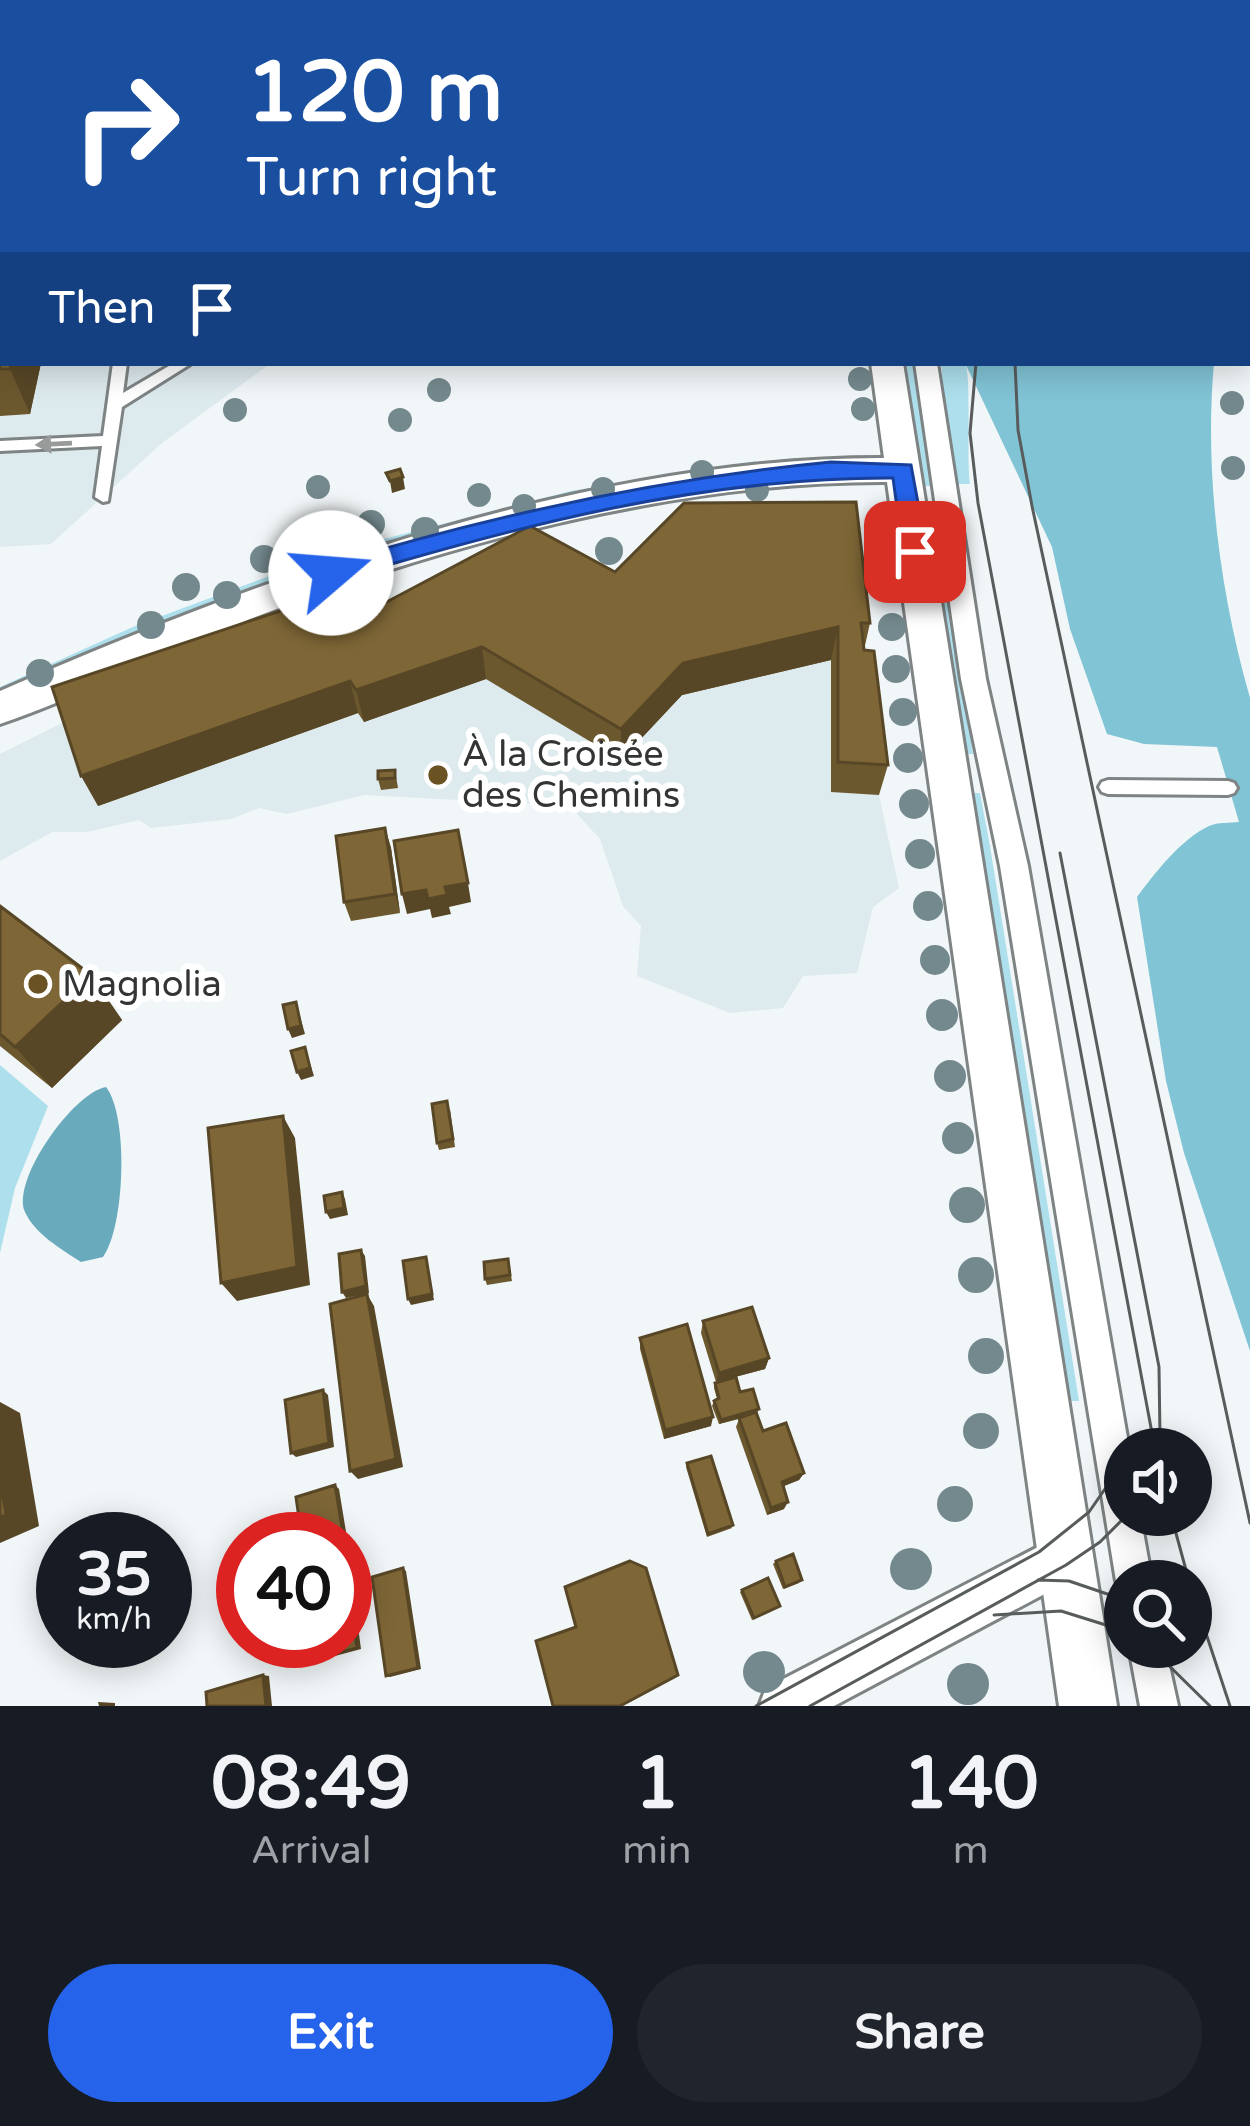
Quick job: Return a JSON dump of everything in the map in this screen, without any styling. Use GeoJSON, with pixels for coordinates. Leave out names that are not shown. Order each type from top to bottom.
{"type":"FeatureCollection","features":[{"type":"Feature","properties":{"kind":"street"},"geometry":{"type":"LineString","coordinates":[[887,366],[1088,1706]]}},
{"type":"Feature","properties":{"kind":"street"},"geometry":{"type":"LineString","coordinates":[[926,366],[964,625],[995,803],[1014,866],[1130,1560]]}},
{"type":"Feature","properties":{"kind":"street"},"geometry":{"type":"LineString","coordinates":[[0,680],[191,597],[373,534],[482,504],[751,455],[861,446],[880,440],[900,448]]}},
{"type":"Feature","properties":{"kind":"street"},"geometry":{"type":"LineString","coordinates":[[0,708],[132,648],[281,590],[476,530],[742,479],[831,470],[900,448]]}},
{"type":"Feature","properties":{"kind":"street"},"geometry":{"type":"LineString","coordinates":[[784,1706],[1065,1557]]}},
{"type":"Feature","properties":{"kind":"street"},"geometry":{"type":"LineString","coordinates":[[1151,1668],[1159,1706]]}},
{"type":"Feature","properties":{"kind":"lane"},"geometry":{"type":"LineString","coordinates":[[103,496],[120,366]]}},
{"type":"Feature","properties":{"kind":"lane"},"geometry":{"type":"LineString","coordinates":[[114,405],[180,366]]}},
{"type":"Feature","properties":{"kind":"lane"},"geometry":{"type":"LineString","coordinates":[[0,446],[108,441]]}},
{"type":"Feature","properties":{"kind":"lane"},"geometry":{"type":"LineString","coordinates":[[1108,787],[1228,788]]}},
{"type":"Feature","properties":{"kind":"shaded area"},"geometry":{"type":"Polygon","coordinates":[[[0,366],[267,366],[162,443],[51,544],[0,547],[0,366]]]}},
{"type":"Feature","properties":{"kind":"shaded area"},"geometry":{"type":"Polygon","coordinates":[[[903,366],[915,366],[933,486],[923,486],[903,366]]]}},
{"type":"Feature","properties":{"kind":"shaded area"},"geometry":{"type":"Polygon","coordinates":[[[941,366],[966,366],[970,484],[951,484],[941,366]]]}},
{"type":"Feature","properties":{"kind":"shaded area"},"geometry":{"type":"Polygon","coordinates":[[[966,366],[1214,366],[1211,447],[1217,532],[1230,617],[1250,698],[1250,1351],[1184,1153],[1166,1081],[1137,897],[1188,839],[1213,825],[1239,822],[1217,747],[1144,744],[1107,734],[1070,629],[1052,547],[966,366]]]}},
{"type":"Feature","properties":{"kind":"shaded area"},"geometry":{"type":"Polygon","coordinates":[[[756,461],[759,471],[358,557],[353,547],[571,491],[756,461]]]}},
{"type":"Feature","properties":{"kind":"shaded area"},"geometry":{"type":"Polygon","coordinates":[[[928,516],[936,516],[973,754],[964,754],[928,516]]]}},
{"type":"Feature","properties":{"kind":"shaded area","name":"À la Croisée des Chemins"},"geometry":{"type":"Polygon","coordinates":[[[850,537],[879,795],[899,888],[873,907],[857,973],[803,976],[783,1008],[730,1013],[637,976],[641,926],[623,906],[600,839],[570,806],[364,795],[287,814],[259,808],[231,819],[151,828],[139,820],[87,832],[52,832],[0,861],[0,754],[70,719],[615,605],[850,537]]]}},
{"type":"Feature","properties":{"kind":"shaded area"},"geometry":{"type":"Polygon","coordinates":[[[312,560],[318,570],[0,700],[0,687],[135,626],[312,560]]]}},
{"type":"Feature","properties":{"kind":"shaded area"},"geometry":{"type":"Polygon","coordinates":[[[971,793],[980,793],[990,846],[1079,1401],[1066,1401],[971,793]]]}},
{"type":"Feature","properties":{"kind":"shaded area"},"geometry":{"type":"Polygon","coordinates":[[[0,1065],[48,1106],[15,1188],[0,1253],[0,1065]]]}},
{"type":"Feature","properties":{"kind":"shaded area"},"geometry":{"type":"Polygon","coordinates":[[[106,1087],[118,1122],[120,1198],[103,1257],[81,1262],[35,1227],[23,1198],[48,1139],[78,1104],[106,1087]]]}},
{"type":"Feature","properties":{"kind":"building"},"geometry":{"type":"Polygon","coordinates":[[[400,469],[403,477],[390,481],[386,473],[400,469]]]}},
{"type":"Feature","properties":{"kind":"building"},"geometry":{"type":"Polygon","coordinates":[[[856,502],[870,623],[861,623],[864,650],[874,651],[888,765],[838,762],[838,627],[683,663],[621,729],[482,647],[356,690],[350,681],[81,776],[52,687],[349,588],[362,615],[530,526],[615,572],[684,503],[856,502]]]}},
{"type":"Feature","properties":{"kind":"building"},"geometry":{"type":"Polygon","coordinates":[[[395,770],[395,778],[378,779],[378,771],[395,770]]]}},
{"type":"Feature","properties":{"kind":"building"},"geometry":{"type":"Polygon","coordinates":[[[385,828],[395,894],[344,902],[336,836],[385,828]]]}},
{"type":"Feature","properties":{"kind":"building"},"geometry":{"type":"Polygon","coordinates":[[[458,830],[468,883],[445,887],[447,895],[428,899],[426,890],[402,894],[394,841],[458,830]]]}},
{"type":"Feature","properties":{"kind":"building"},"geometry":{"type":"Polygon","coordinates":[[[0,906],[91,975],[15,1047],[0,1034],[0,906]]]}},
{"type":"Feature","properties":{"kind":"building"},"geometry":{"type":"Polygon","coordinates":[[[296,1002],[301,1026],[288,1029],[283,1005],[296,1002]]]}},
{"type":"Feature","properties":{"kind":"building"},"geometry":{"type":"Polygon","coordinates":[[[305,1047],[310,1068],[297,1072],[291,1051],[305,1047]]]}},
{"type":"Feature","properties":{"kind":"building"},"geometry":{"type":"Polygon","coordinates":[[[447,1101],[453,1139],[437,1143],[432,1104],[447,1101]]]}},
{"type":"Feature","properties":{"kind":"building"},"geometry":{"type":"Polygon","coordinates":[[[283,1116],[297,1267],[221,1283],[208,1128],[283,1116]]]}},
{"type":"Feature","properties":{"kind":"building"},"geometry":{"type":"Polygon","coordinates":[[[342,1192],[344,1208],[326,1212],[324,1196],[342,1192]]]}},
{"type":"Feature","properties":{"kind":"building"},"geometry":{"type":"Polygon","coordinates":[[[361,1250],[366,1286],[342,1292],[339,1254],[361,1250]]]}},
{"type":"Feature","properties":{"kind":"building"},"geometry":{"type":"Polygon","coordinates":[[[426,1257],[432,1294],[408,1299],[403,1261],[426,1257]]]}},
{"type":"Feature","properties":{"kind":"building"},"geometry":{"type":"Polygon","coordinates":[[[508,1259],[510,1275],[485,1279],[484,1262],[508,1259]]]}},
{"type":"Feature","properties":{"kind":"building"},"geometry":{"type":"Polygon","coordinates":[[[367,1294],[396,1459],[350,1471],[330,1304],[367,1294]]]}},
{"type":"Feature","properties":{"kind":"building"},"geometry":{"type":"Polygon","coordinates":[[[752,1307],[769,1358],[719,1373],[703,1321],[752,1307]]]}},
{"type":"Feature","properties":{"kind":"building"},"geometry":{"type":"Polygon","coordinates":[[[687,1324],[713,1417],[665,1430],[640,1338],[687,1324]]]}},
{"type":"Feature","properties":{"kind":"building"},"geometry":{"type":"Polygon","coordinates":[[[736,1377],[740,1392],[753,1389],[759,1409],[721,1420],[714,1401],[719,1398],[715,1383],[736,1377]]]}},
{"type":"Feature","properties":{"kind":"building"},"geometry":{"type":"Polygon","coordinates":[[[323,1390],[329,1443],[291,1453],[285,1400],[323,1390]]]}},
{"type":"Feature","properties":{"kind":"building"},"geometry":{"type":"Polygon","coordinates":[[[756,1412],[763,1431],[786,1423],[804,1473],[782,1482],[788,1502],[771,1508],[739,1418],[756,1412]]]}},
{"type":"Feature","properties":{"kind":"building"},"geometry":{"type":"Polygon","coordinates":[[[711,1456],[733,1525],[708,1534],[687,1463],[711,1456]]]}},
{"type":"Feature","properties":{"kind":"building"},"geometry":{"type":"Polygon","coordinates":[[[0,1478],[6,1515],[0,1517],[0,1478]]]}},
{"type":"Feature","properties":{"kind":"building"},"geometry":{"type":"Polygon","coordinates":[[[335,1485],[340,1512],[298,1512],[296,1497],[335,1485]]]}},
{"type":"Feature","properties":{"kind":"building"},"geometry":{"type":"Polygon","coordinates":[[[793,1554],[802,1580],[785,1587],[776,1561],[793,1554]]]}},
{"type":"Feature","properties":{"kind":"building"},"geometry":{"type":"Polygon","coordinates":[[[630,1561],[646,1568],[678,1675],[620,1706],[553,1706],[536,1641],[576,1627],[565,1587],[630,1561]]]}},
{"type":"Feature","properties":{"kind":"building"},"geometry":{"type":"Polygon","coordinates":[[[403,1568],[418,1668],[386,1676],[372,1577],[403,1568]]]}},
{"type":"Feature","properties":{"kind":"building"},"geometry":{"type":"Polygon","coordinates":[[[768,1578],[780,1606],[754,1618],[742,1590],[768,1578]]]}},
{"type":"Feature","properties":{"kind":"building"},"geometry":{"type":"Polygon","coordinates":[[[263,1675],[266,1706],[207,1706],[206,1692],[263,1675]]]}},
{"type":"Feature","properties":{"kind":"tram line"},"geometry":{"type":"LineString","coordinates":[[976,366],[970,433],[978,503],[1151,1428]]}},
{"type":"Feature","properties":{"kind":"tram line"},"geometry":{"type":"LineString","coordinates":[[1015,366],[1018,430],[1032,506],[1250,1523]]}},
{"type":"Feature","properties":{"kind":"tram line"},"geometry":{"type":"LineString","coordinates":[[1060,853],[1159,1367],[1160,1428]]}},
{"type":"Feature","properties":{"kind":"tram line"},"geometry":{"type":"LineString","coordinates":[[756,1706],[1039,1552],[1089,1512],[1104,1490]]}},
{"type":"Feature","properties":{"kind":"tram line"},"geometry":{"type":"LineString","coordinates":[[1039,1580],[1106,1536]]}},
{"type":"Feature","properties":{"kind":"tram line"},"geometry":{"type":"LineString","coordinates":[[1177,1536],[1183,1560]]}},
{"type":"Feature","properties":{"kind":"tram line"},"geometry":{"type":"LineString","coordinates":[[810,1706],[1039,1580]]}},
{"type":"Feature","properties":{"kind":"tram line"},"geometry":{"type":"LineString","coordinates":[[1039,1580],[1069,1581],[1104,1593]]}},
{"type":"Feature","properties":{"kind":"tram line"},"geometry":{"type":"LineString","coordinates":[[994,1615],[1061,1611],[1104,1624]]}},
{"type":"Feature","properties":{"kind":"tram line"},"geometry":{"type":"LineString","coordinates":[[1212,1652],[1230,1706]]}},
{"type":"Feature","properties":{"kind":"tram line"},"geometry":{"type":"LineString","coordinates":[[1171,1668],[1210,1706]]}},
{"type":"Feature","properties":{"kind":"place","name":"À la Croisée des Chemins"},"geometry":{"type":"Point","coordinates":[438,775]}},
{"type":"Feature","properties":{"kind":"place","name":"Magnolia"},"geometry":{"type":"Point","coordinates":[38,984]}},
{"type":"Feature","properties":{"kind":"route"},"geometry":{"type":"LineString","coordinates":[[331,573],[566,509],[742,479],[831,470],[903,470],[915,552]]}}]}
